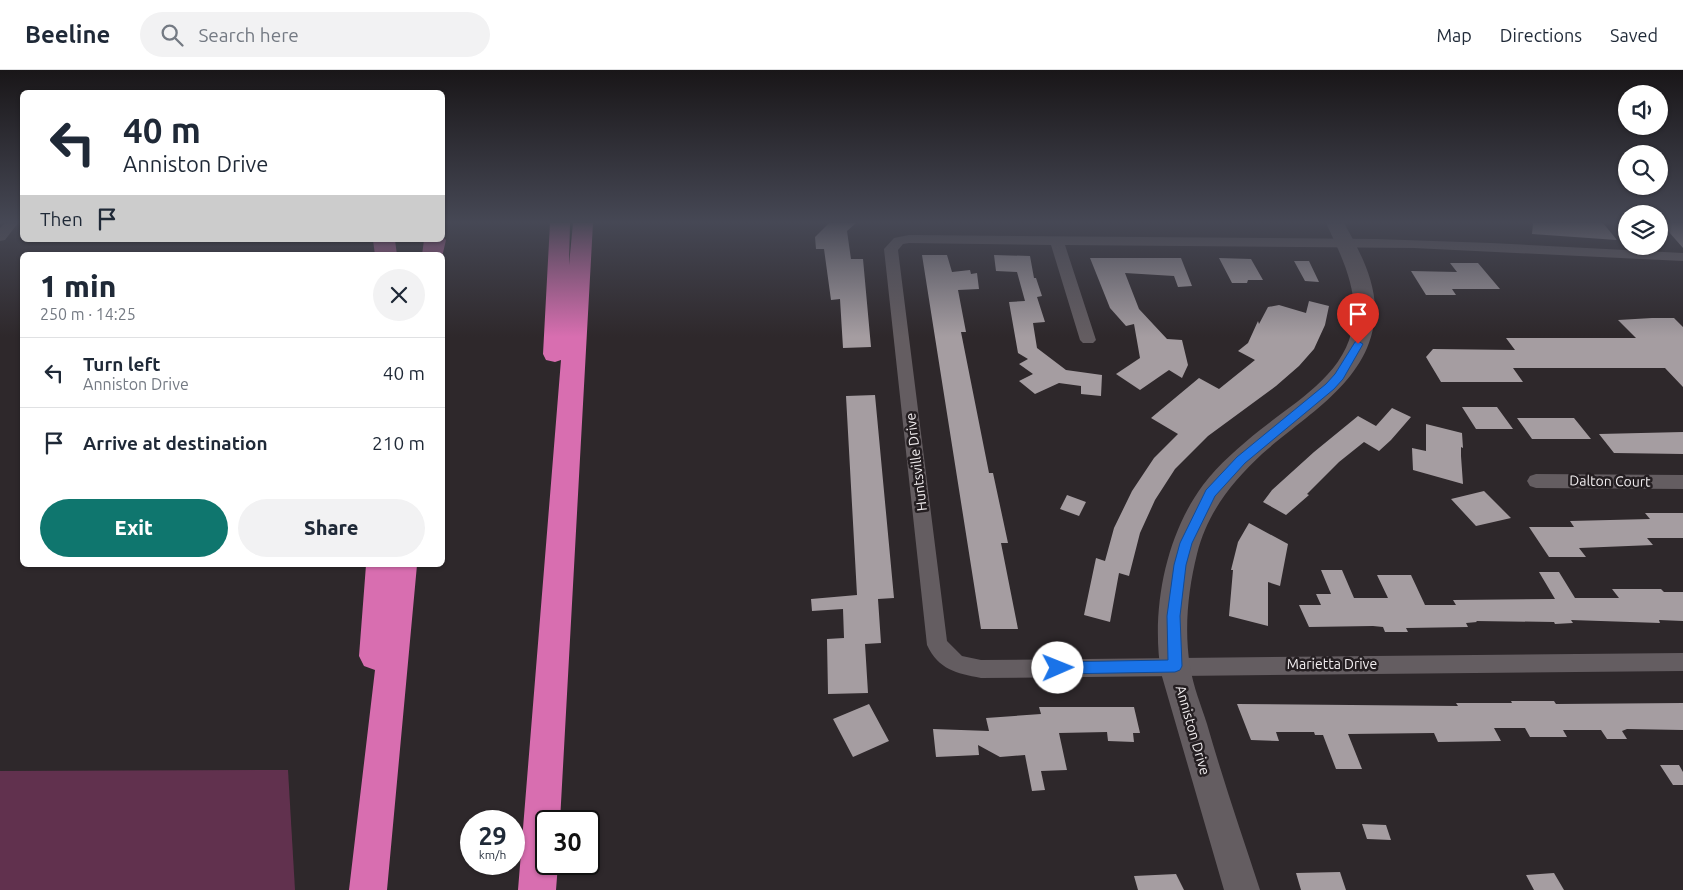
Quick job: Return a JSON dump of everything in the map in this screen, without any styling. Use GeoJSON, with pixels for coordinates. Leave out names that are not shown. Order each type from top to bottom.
{"type":"FeatureCollection","features":[{"type":"Feature","properties":{"kind":"highway"},"geometry":{"type":"LineString","coordinates":[[529,890],[558,261]]}},
{"type":"Feature","properties":{"kind":"highway"},"geometry":{"type":"LineString","coordinates":[[538,890],[580,261]]}},
{"type":"Feature","properties":{"kind":"highway"},"geometry":{"type":"LineString","coordinates":[[359,890],[381,567]]}},
{"type":"Feature","properties":{"kind":"highway"},"geometry":{"type":"LineString","coordinates":[[368,890],[402,567]]}},
{"type":"Feature","properties":{"kind":"street","name":"Huntsville Drive"},"geometry":{"type":"LineString","coordinates":[[892,261],[937,645],[956,664],[981,669]]}},
{"type":"Feature","properties":{"kind":"street"},"geometry":{"type":"LineString","coordinates":[[1063,261],[1088,340]]}},
{"type":"Feature","properties":{"kind":"street","name":"Anniston Drive"},"geometry":{"type":"LineString","coordinates":[[1242,890],[1202,764],[1175,666],[1173,616],[1180,565],[1190,534],[1210,493],[1241,460],[1330,386],[1339,376],[1358,344],[1364,327],[1364,291],[1360,275],[1353,261]]}},
{"type":"Feature","properties":{"kind":"street","name":"Dalton Court"},"geometry":{"type":"LineString","coordinates":[[1536,481],[1683,482]]}},
{"type":"Feature","properties":{"kind":"street","name":"Marietta Drive"},"geometry":{"type":"LineString","coordinates":[[981,669],[1683,662]]}},
{"type":"Feature","properties":{"kind":"shaded area"},"geometry":{"type":"Polygon","coordinates":[[[288,770],[295,890],[0,890],[0,771],[288,770]]]}},
{"type":"Feature","properties":{"kind":"building"},"geometry":{"type":"Polygon","coordinates":[[[826,261],[863,261],[871,347],[843,348],[840,299],[831,300],[826,261]]]}},
{"type":"Feature","properties":{"kind":"building"},"geometry":{"type":"Polygon","coordinates":[[[923,261],[949,261],[952,272],[970,270],[971,274],[977,273],[979,289],[958,290],[966,332],[961,332],[989,473],[993,473],[1008,543],[1001,543],[1018,629],[981,629],[923,261]]]}},
{"type":"Feature","properties":{"kind":"building"},"geometry":{"type":"Polygon","coordinates":[[[995,261],[1031,261],[1034,278],[1036,278],[1042,296],[1037,297],[1045,322],[1033,323],[1037,348],[1066,370],[1102,375],[1101,396],[1081,394],[1081,386],[1059,383],[1035,394],[1019,381],[1033,374],[1019,364],[1028,359],[1018,353],[1009,302],[1025,301],[1017,272],[996,271],[995,261]]]}},
{"type":"Feature","properties":{"kind":"building"},"geometry":{"type":"Polygon","coordinates":[[[1091,261],[1182,261],[1192,286],[1178,287],[1174,276],[1125,273],[1139,309],[1167,339],[1182,340],[1188,365],[1182,378],[1169,370],[1140,390],[1116,374],[1140,358],[1134,324],[1126,326],[1110,308],[1091,261]]]}},
{"type":"Feature","properties":{"kind":"building"},"geometry":{"type":"Polygon","coordinates":[[[1221,261],[1252,261],[1263,280],[1248,280],[1247,283],[1232,283],[1221,261]]]}},
{"type":"Feature","properties":{"kind":"building"},"geometry":{"type":"Polygon","coordinates":[[[1294,261],[1309,261],[1319,282],[1305,281],[1294,261]]]}},
{"type":"Feature","properties":{"kind":"building"},"geometry":{"type":"Polygon","coordinates":[[[1450,263],[1478,263],[1500,289],[1452,289],[1456,295],[1426,295],[1411,271],[1457,272],[1450,263]]]}},
{"type":"Feature","properties":{"kind":"building"},"geometry":{"type":"Polygon","coordinates":[[[1309,301],[1329,306],[1325,325],[1314,349],[1299,366],[1276,386],[1208,436],[1175,469],[1155,500],[1140,533],[1129,576],[1119,573],[1110,622],[1084,615],[1096,558],[1105,561],[1114,528],[1132,491],[1154,458],[1178,434],[1151,418],[1199,378],[1219,389],[1255,360],[1238,351],[1248,343],[1258,321],[1259,324],[1268,307],[1279,305],[1306,313],[1309,301]]]}},
{"type":"Feature","properties":{"kind":"building"},"geometry":{"type":"Polygon","coordinates":[[[1674,318],[1683,327],[1683,387],[1665,368],[1513,368],[1523,382],[1441,382],[1426,357],[1433,349],[1515,350],[1506,338],[1636,338],[1618,320],[1674,318]]]}},
{"type":"Feature","properties":{"kind":"building"},"geometry":{"type":"Polygon","coordinates":[[[875,395],[894,598],[878,599],[881,643],[865,644],[868,693],[828,694],[827,639],[844,638],[843,609],[812,611],[811,599],[857,595],[846,396],[875,395]]]}},
{"type":"Feature","properties":{"kind":"building"},"geometry":{"type":"Polygon","coordinates":[[[1462,407],[1497,407],[1513,429],[1476,429],[1462,407]]]}},
{"type":"Feature","properties":{"kind":"building"},"geometry":{"type":"Polygon","coordinates":[[[1392,408],[1411,417],[1379,451],[1364,442],[1339,462],[1307,494],[1309,495],[1286,515],[1263,502],[1272,490],[1358,416],[1376,426],[1392,408]]]}},
{"type":"Feature","properties":{"kind":"building"},"geometry":{"type":"Polygon","coordinates":[[[1517,418],[1574,418],[1591,439],[1532,439],[1517,418]]]}},
{"type":"Feature","properties":{"kind":"building"},"geometry":{"type":"Polygon","coordinates":[[[1426,424],[1462,433],[1463,484],[1413,470],[1412,448],[1426,451],[1426,424]]]}},
{"type":"Feature","properties":{"kind":"building"},"geometry":{"type":"Polygon","coordinates":[[[1683,432],[1683,454],[1614,453],[1599,434],[1683,432]]]}},
{"type":"Feature","properties":{"kind":"building"},"geometry":{"type":"Polygon","coordinates":[[[1484,491],[1511,518],[1476,526],[1451,499],[1484,491]]]}},
{"type":"Feature","properties":{"kind":"building"},"geometry":{"type":"Polygon","coordinates":[[[1067,495],[1086,502],[1079,516],[1060,509],[1067,495]]]}},
{"type":"Feature","properties":{"kind":"building"},"geometry":{"type":"Polygon","coordinates":[[[1645,513],[1683,513],[1683,538],[1647,538],[1653,545],[1579,548],[1586,557],[1549,557],[1529,527],[1574,527],[1570,521],[1650,519],[1645,513]]]}},
{"type":"Feature","properties":{"kind":"building"},"geometry":{"type":"Polygon","coordinates":[[[1249,523],[1288,544],[1280,586],[1268,582],[1268,626],[1229,616],[1233,570],[1231,570],[1238,542],[1249,523]]]}},
{"type":"Feature","properties":{"kind":"building"},"geometry":{"type":"Polygon","coordinates":[[[1321,570],[1342,570],[1354,598],[1388,598],[1377,575],[1411,575],[1425,605],[1456,605],[1453,600],[1555,599],[1539,572],[1559,572],[1575,598],[1619,598],[1612,589],[1661,589],[1664,592],[1683,592],[1683,621],[1659,620],[1660,623],[1571,620],[1573,623],[1555,624],[1554,622],[1476,621],[1466,623],[1468,627],[1406,628],[1408,632],[1385,632],[1383,627],[1373,626],[1309,627],[1299,605],[1321,605],[1316,594],[1331,594],[1321,570]]]}},
{"type":"Feature","properties":{"kind":"building"},"geometry":{"type":"Polygon","coordinates":[[[1511,701],[1554,701],[1556,704],[1683,703],[1683,730],[1627,729],[1622,731],[1627,739],[1607,739],[1601,730],[1563,730],[1567,737],[1530,737],[1525,728],[1494,728],[1501,741],[1438,742],[1434,733],[1348,734],[1362,769],[1336,769],[1323,735],[1315,735],[1314,732],[1276,732],[1279,741],[1251,740],[1237,704],[1458,706],[1456,703],[1512,703],[1511,701]]]}},
{"type":"Feature","properties":{"kind":"building"},"geometry":{"type":"Polygon","coordinates":[[[869,704],[889,741],[853,757],[833,719],[869,704]]]}},
{"type":"Feature","properties":{"kind":"building"},"geometry":{"type":"Polygon","coordinates":[[[1039,707],[1134,707],[1140,733],[1133,733],[1134,742],[1108,741],[1107,732],[1059,733],[1067,770],[1041,771],[1045,790],[1032,791],[1025,755],[1000,757],[978,745],[979,755],[936,757],[933,729],[989,731],[986,718],[1041,714],[1039,707]]]}},
{"type":"Feature","properties":{"kind":"building"},"geometry":{"type":"Polygon","coordinates":[[[1660,765],[1679,765],[1683,772],[1683,785],[1673,785],[1660,765]]]}},
{"type":"Feature","properties":{"kind":"building"},"geometry":{"type":"Polygon","coordinates":[[[1362,824],[1386,825],[1391,840],[1367,839],[1362,824]]]}},
{"type":"Feature","properties":{"kind":"building"},"geometry":{"type":"Polygon","coordinates":[[[1340,872],[1346,890],[1301,890],[1296,873],[1340,872]]]}},
{"type":"Feature","properties":{"kind":"building"},"geometry":{"type":"Polygon","coordinates":[[[1554,873],[1564,890],[1534,890],[1526,875],[1554,873]]]}},
{"type":"Feature","properties":{"kind":"building"},"geometry":{"type":"Polygon","coordinates":[[[1176,874],[1184,890],[1138,890],[1134,876],[1176,874]]]}},
{"type":"Feature","properties":{"kind":"route"},"geometry":{"type":"LineString","coordinates":[[1058,668],[1175,666],[1173,616],[1180,565],[1186,543],[1210,493],[1241,460],[1330,386],[1339,376],[1358,344]]}}]}
